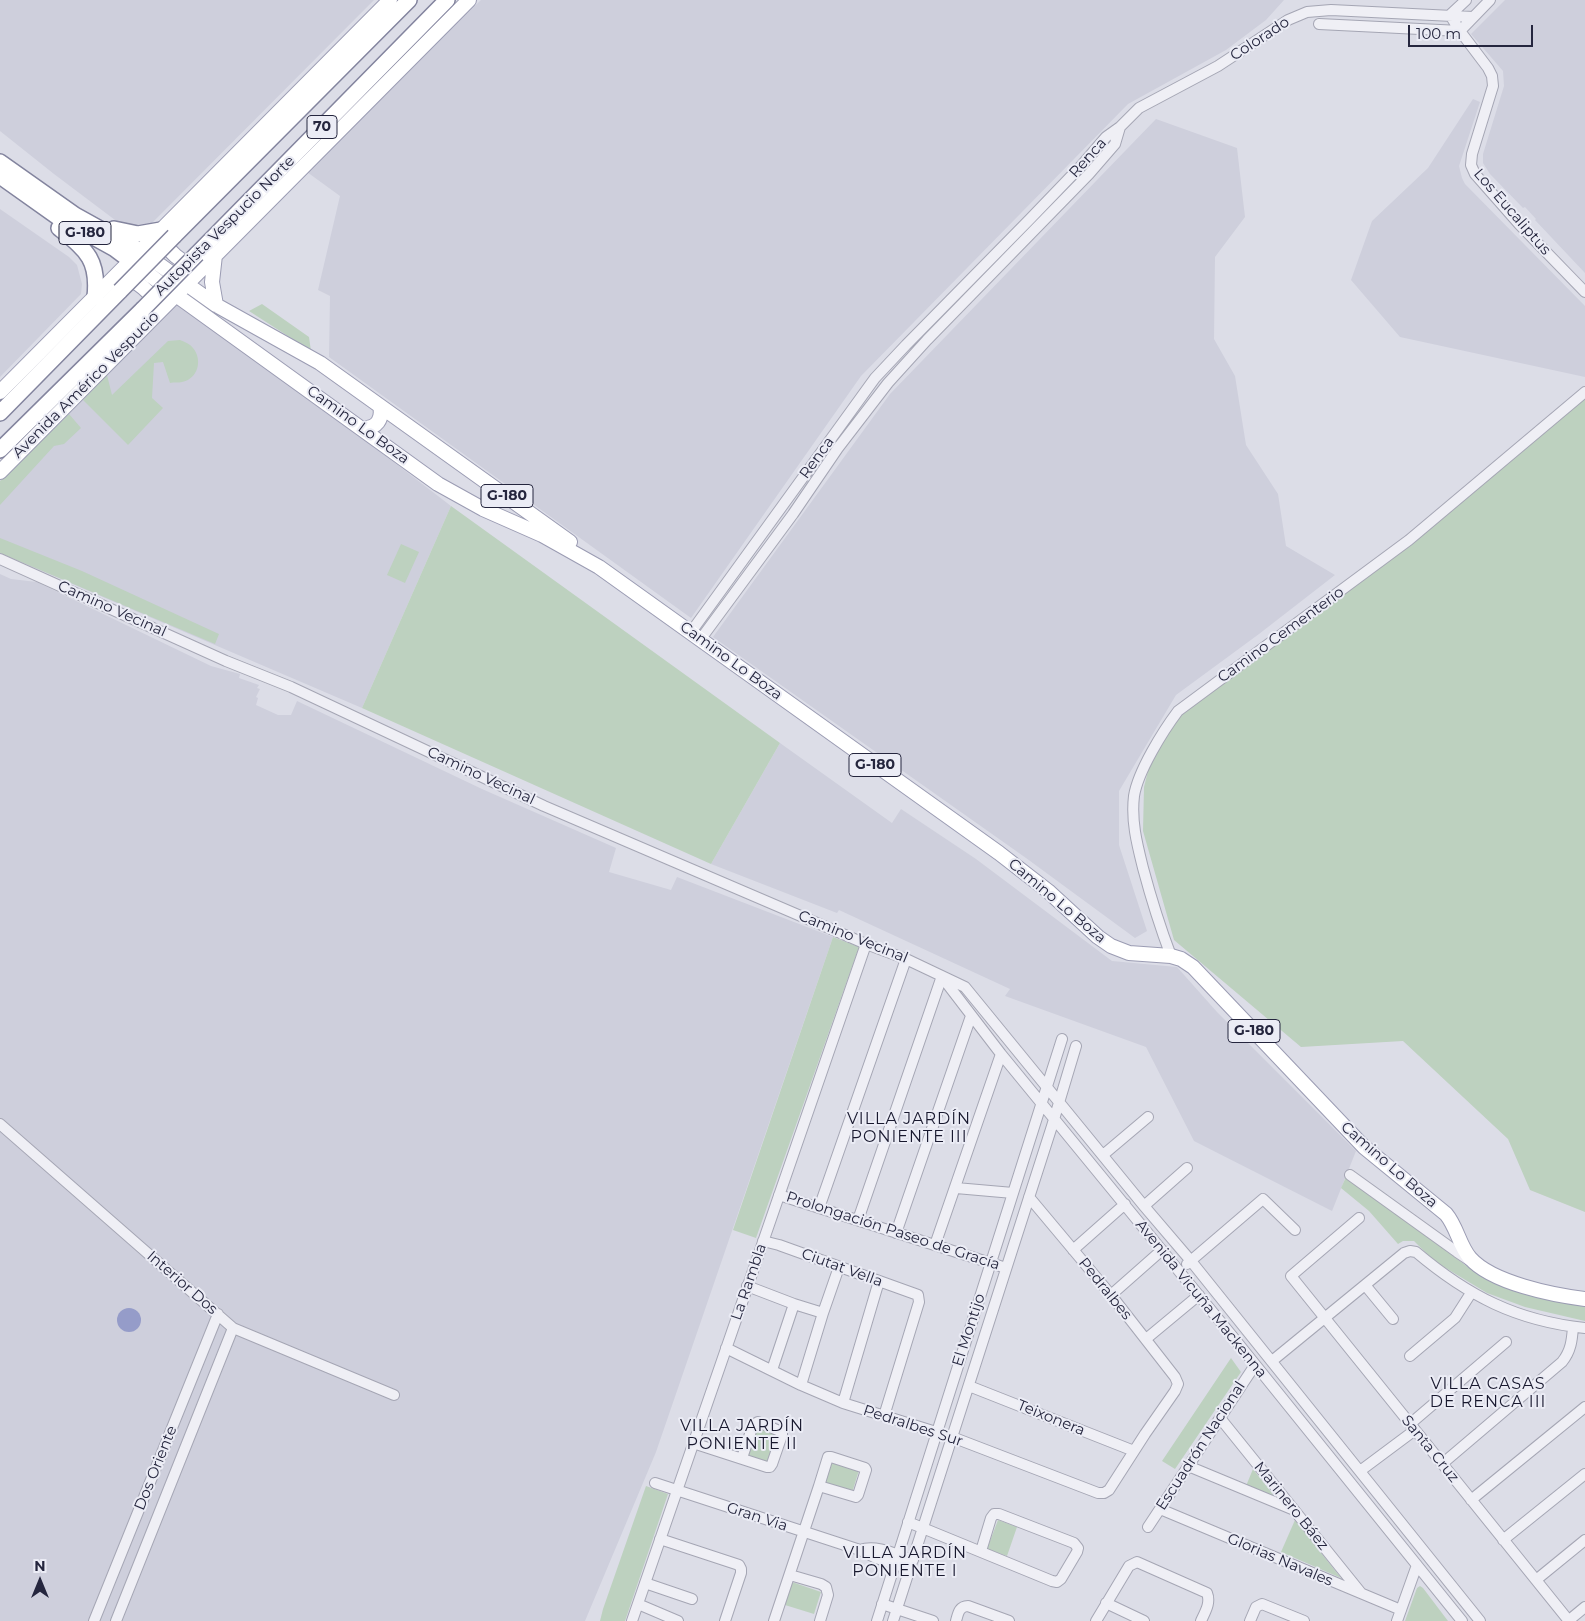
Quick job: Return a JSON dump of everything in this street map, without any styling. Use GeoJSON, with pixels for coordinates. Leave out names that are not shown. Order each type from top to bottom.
{"type":"FeatureCollection","features":[{"type":"Feature","properties":{"kind":"highway","name":"Autopista Vespucio Norte"},"geometry":{"type":"LineString","coordinates":[[0,413],[120,291],[168,233],[410,0]]}},
{"type":"Feature","properties":{"kind":"highway","name":"Autopista Vespucio Norte"},"geometry":{"type":"LineString","coordinates":[[0,450],[143,309],[200,261],[447,0]]}},
{"type":"Feature","properties":{"kind":"highway","name":"G-180"},"geometry":{"type":"LineString","coordinates":[[0,162],[136,256]]}},
{"type":"Feature","properties":{"kind":"highway","name":"G-180"},"geometry":{"type":"LineString","coordinates":[[0,176],[59,218],[121,253],[136,256]]}},
{"type":"Feature","properties":{"kind":"highway"},"geometry":{"type":"LineString","coordinates":[[39,204],[48,218],[75,240],[90,258],[96,279],[95,297]]}},
{"type":"Feature","properties":{"kind":"highway"},"geometry":{"type":"LineString","coordinates":[[85,221],[129,233],[168,233]]}},
{"type":"Feature","properties":{"kind":"main road"},"geometry":{"type":"LineString","coordinates":[[0,392],[136,256],[168,233],[390,0]]}},
{"type":"Feature","properties":{"kind":"main road","name":"Avenida Américo Vespucio"},"geometry":{"type":"LineString","coordinates":[[0,472],[176,295],[186,284],[200,261],[215,255],[468,0]]}},
{"type":"Feature","properties":{"kind":"main road"},"geometry":{"type":"LineString","coordinates":[[168,233],[166,246],[176,256],[189,264],[200,261]]}},
{"type":"Feature","properties":{"kind":"main road"},"geometry":{"type":"LineString","coordinates":[[215,255],[212,282],[216,305]]}},
{"type":"Feature","properties":{"kind":"main road","name":"Camino Lo Boza"},"geometry":{"type":"LineString","coordinates":[[136,256],[186,284],[216,305],[320,363],[567,539],[599,566],[1023,871],[1104,942],[1118,950],[1129,953],[1171,956],[1181,959],[1193,967],[1364,1147],[1446,1214],[1453,1224],[1465,1250],[1475,1262],[1501,1277],[1528,1287],[1585,1299]]}},
{"type":"Feature","properties":{"kind":"main road","name":"Camino Lo Boza"},"geometry":{"type":"LineString","coordinates":[[136,256],[176,295],[452,492],[483,510],[562,545],[599,566]]}},
{"type":"Feature","properties":{"kind":"main road"},"geometry":{"type":"LineString","coordinates":[[117,275],[131,280],[143,288],[153,298],[160,311]]}},
{"type":"Feature","properties":{"kind":"main road"},"geometry":{"type":"LineString","coordinates":[[362,428],[371,428],[378,422],[381,416],[380,406]]}},
{"type":"Feature","properties":{"kind":"street"},"geometry":{"type":"LineString","coordinates":[[1450,16],[1466,0]]}},
{"type":"Feature","properties":{"kind":"street"},"geometry":{"type":"LineString","coordinates":[[1319,24],[1460,31],[1490,0]]}},
{"type":"Feature","properties":{"kind":"street","name":"Colorado"},"geometry":{"type":"LineString","coordinates":[[1120,127],[1139,108],[1218,66],[1297,15],[1307,12],[1331,10],[1474,17]]}},
{"type":"Feature","properties":{"kind":"street","name":"Los Eucaliptus"},"geometry":{"type":"LineString","coordinates":[[1450,16],[1492,76],[1493,86],[1472,154],[1471,165],[1475,174],[1519,224],[1585,292]]}},
{"type":"Feature","properties":{"kind":"street","name":"Renca"},"geometry":{"type":"LineString","coordinates":[[696,636],[742,563],[866,390],[890,362],[1081,166],[1106,137],[1120,127]]}},
{"type":"Feature","properties":{"kind":"street","name":"Renca"},"geometry":{"type":"LineString","coordinates":[[696,636],[751,570],[793,514],[838,448],[894,376],[1090,174],[1115,144],[1120,127]]}},
{"type":"Feature","properties":{"kind":"street"},"geometry":{"type":"LineString","coordinates":[[1081,166],[1090,174]]}},
{"type":"Feature","properties":{"kind":"street","name":"Camino Cementerio"},"geometry":{"type":"LineString","coordinates":[[1171,956],[1156,914],[1134,832],[1133,811],[1134,794],[1139,779],[1165,727],[1178,710],[1409,540],[1585,392]]}},
{"type":"Feature","properties":{"kind":"street"},"geometry":{"type":"LineString","coordinates":[[828,441],[838,448]]}},
{"type":"Feature","properties":{"kind":"street","name":"Camino Vecinal"},"geometry":{"type":"LineString","coordinates":[[0,559],[291,687],[559,812],[866,944],[906,959],[965,987]]}},
{"type":"Feature","properties":{"kind":"street"},"geometry":{"type":"LineString","coordinates":[[742,563],[751,570]]}},
{"type":"Feature","properties":{"kind":"street","name":"La Rambla"},"geometry":{"type":"LineString","coordinates":[[632,1621],[866,944]]}},
{"type":"Feature","properties":{"kind":"street"},"geometry":{"type":"LineString","coordinates":[[820,1208],[906,959]]}},
{"type":"Feature","properties":{"kind":"street"},"geometry":{"type":"LineString","coordinates":[[858,1220],[942,976]]}},
{"type":"Feature","properties":{"kind":"street","name":"Avenida Vicuña Mackenna"},"geometry":{"type":"LineString","coordinates":[[942,976],[1001,1054],[1233,1336],[1462,1621]]}},
{"type":"Feature","properties":{"kind":"street","name":"Avenida Vicuña Mackenna"},"geometry":{"type":"LineString","coordinates":[[965,987],[1272,1360],[1313,1414],[1480,1621]]}},
{"type":"Feature","properties":{"kind":"street"},"geometry":{"type":"LineString","coordinates":[[896,1232],[971,1016]]}},
{"type":"Feature","properties":{"kind":"street","name":"El Montijo"},"geometry":{"type":"LineString","coordinates":[[877,1621],[1062,1039]]}},
{"type":"Feature","properties":{"kind":"street","name":"El Montijo"},"geometry":{"type":"LineString","coordinates":[[893,1621],[1076,1046]]}},
{"type":"Feature","properties":{"kind":"street"},"geometry":{"type":"LineString","coordinates":[[936,1245],[1001,1054]]}},
{"type":"Feature","properties":{"kind":"street"},"geometry":{"type":"LineString","coordinates":[[1103,1155],[1148,1117]]}},
{"type":"Feature","properties":{"kind":"street","name":"Interior Dos"},"geometry":{"type":"LineString","coordinates":[[0,1124],[233,1328],[394,1395]]}},
{"type":"Feature","properties":{"kind":"street"},"geometry":{"type":"LineString","coordinates":[[1144,1206],[1187,1168]]}},
{"type":"Feature","properties":{"kind":"street","name":"Camino Lo Boza"},"geometry":{"type":"LineString","coordinates":[[1350,1175],[1457,1252],[1475,1262]]}},
{"type":"Feature","properties":{"kind":"street"},"geometry":{"type":"LineString","coordinates":[[956,1188],[1013,1193]]}},
{"type":"Feature","properties":{"kind":"street","name":"Prolongación Paseo de Gracía"},"geometry":{"type":"LineString","coordinates":[[779,1195],[1006,1268]]}},
{"type":"Feature","properties":{"kind":"street","name":"Pedralbes"},"geometry":{"type":"LineString","coordinates":[[1029,1197],[1111,1295],[1175,1377],[1178,1384],[1134,1451]]}},
{"type":"Feature","properties":{"kind":"street"},"geometry":{"type":"LineString","coordinates":[[1179,1271],[1263,1200],[1295,1230]]}},
{"type":"Feature","properties":{"kind":"street"},"geometry":{"type":"LineString","coordinates":[[1073,1250],[1125,1204]]}},
{"type":"Feature","properties":{"kind":"street","name":"Santa Cruz"},"geometry":{"type":"LineString","coordinates":[[1359,1218],[1291,1276],[1568,1621]]}},
{"type":"Feature","properties":{"kind":"street","name":"Ciutat Vella"},"geometry":{"type":"LineString","coordinates":[[763,1241],[916,1294],[919,1297],[884,1416]]}},
{"type":"Feature","properties":{"kind":"street"},"geometry":{"type":"LineString","coordinates":[[1111,1295],[1162,1250]]}},
{"type":"Feature","properties":{"kind":"street"},"geometry":{"type":"LineString","coordinates":[[1272,1360],[1404,1253],[1410,1251],[1416,1252],[1439,1272],[1471,1293],[1519,1314],[1546,1322],[1585,1328]]}},
{"type":"Feature","properties":{"kind":"street"},"geometry":{"type":"LineString","coordinates":[[801,1385],[822,1313],[839,1267]]}},
{"type":"Feature","properties":{"kind":"street"},"geometry":{"type":"LineString","coordinates":[[843,1403],[879,1281]]}},
{"type":"Feature","properties":{"kind":"street"},"geometry":{"type":"LineString","coordinates":[[1365,1285],[1393,1319]]}},
{"type":"Feature","properties":{"kind":"street"},"geometry":{"type":"LineString","coordinates":[[747,1286],[822,1313]]}},
{"type":"Feature","properties":{"kind":"street"},"geometry":{"type":"LineString","coordinates":[[1410,1356],[1455,1318],[1471,1293]]}},
{"type":"Feature","properties":{"kind":"street"},"geometry":{"type":"LineString","coordinates":[[1146,1340],[1199,1295]]}},
{"type":"Feature","properties":{"kind":"street"},"geometry":{"type":"LineString","coordinates":[[772,1370],[794,1304]]}},
{"type":"Feature","properties":{"kind":"street","name":"Dos Oriente"},"geometry":{"type":"LineString","coordinates":[[94,1621],[218,1314]]}},
{"type":"Feature","properties":{"kind":"street"},"geometry":{"type":"LineString","coordinates":[[1233,1336],[1244,1327]]}},
{"type":"Feature","properties":{"kind":"street"},"geometry":{"type":"LineString","coordinates":[[1442,1464],[1562,1362],[1572,1342],[1573,1327]]}},
{"type":"Feature","properties":{"kind":"street","name":"Dos Oriente"},"geometry":{"type":"LineString","coordinates":[[116,1621],[233,1328]]}},
{"type":"Feature","properties":{"kind":"street"},"geometry":{"type":"LineString","coordinates":[[1360,1471],[1506,1342]]}},
{"type":"Feature","properties":{"kind":"street","name":"Pedralbes Sur"},"geometry":{"type":"LineString","coordinates":[[726,1348],[801,1385],[843,1403],[952,1437],[1098,1493],[1104,1493],[1109,1490],[1134,1451]]}},
{"type":"Feature","properties":{"kind":"street","name":"Escuadrón Nacional"},"geometry":{"type":"LineString","coordinates":[[1148,1527],[1255,1365]]}},
{"type":"Feature","properties":{"kind":"street","name":"Teixonera"},"geometry":{"type":"LineString","coordinates":[[969,1386],[1134,1451]]}},
{"type":"Feature","properties":{"kind":"street"},"geometry":{"type":"LineString","coordinates":[[1471,1500],[1585,1407]]}},
{"type":"Feature","properties":{"kind":"street"},"geometry":{"type":"LineString","coordinates":[[1302,1422],[1313,1414]]}},
{"type":"Feature","properties":{"kind":"street","name":"Marinero Báez"},"geometry":{"type":"LineString","coordinates":[[1220,1418],[1362,1594]]}},
{"type":"Feature","properties":{"kind":"street"},"geometry":{"type":"LineString","coordinates":[[693,1443],[770,1467],[782,1432],[758,1422],[752,1425],[742,1458]]}},
{"type":"Feature","properties":{"kind":"street"},"geometry":{"type":"LineString","coordinates":[[774,1621],[828,1458],[831,1457],[865,1468],[866,1470],[856,1497],[819,1486]]}},
{"type":"Feature","properties":{"kind":"street"},"geometry":{"type":"LineString","coordinates":[[1188,1466],[1294,1511]]}},
{"type":"Feature","properties":{"kind":"street"},"geometry":{"type":"LineString","coordinates":[[1503,1540],[1585,1474]]}},
{"type":"Feature","properties":{"kind":"street","name":"Gran Via"},"geometry":{"type":"LineString","coordinates":[[655,1483],[860,1550],[875,1548],[896,1560],[911,1565]]}},
{"type":"Feature","properties":{"kind":"street","name":"Glorias Navales"},"geometry":{"type":"LineString","coordinates":[[1160,1509],[1401,1610]]}},
{"type":"Feature","properties":{"kind":"street"},"geometry":{"type":"LineString","coordinates":[[908,1522],[923,1529],[1052,1581],[1057,1582],[1061,1579],[1078,1548],[1074,1543],[999,1514],[994,1514],[991,1518],[981,1552]]}},
{"type":"Feature","properties":{"kind":"street"},"geometry":{"type":"LineString","coordinates":[[660,1538],[735,1563],[740,1567],[741,1573],[725,1621]]}},
{"type":"Feature","properties":{"kind":"street"},"geometry":{"type":"LineString","coordinates":[[1536,1580],[1585,1540]]}},
{"type":"Feature","properties":{"kind":"street"},"geometry":{"type":"LineString","coordinates":[[1096,1621],[1129,1566],[1134,1562],[1204,1591],[1208,1596],[1208,1603],[1201,1621]]}},
{"type":"Feature","properties":{"kind":"street"},"geometry":{"type":"LineString","coordinates":[[1397,1621],[1417,1565]]}},
{"type":"Feature","properties":{"kind":"street"},"geometry":{"type":"LineString","coordinates":[[790,1575],[826,1587],[828,1595],[820,1621]]}},
{"type":"Feature","properties":{"kind":"street"},"geometry":{"type":"LineString","coordinates":[[645,1583],[692,1600]]}},
{"type":"Feature","properties":{"kind":"street"},"geometry":{"type":"LineString","coordinates":[[1106,1603],[1144,1621]]}},
{"type":"Feature","properties":{"kind":"street"},"geometry":{"type":"LineString","coordinates":[[638,1604],[678,1621]]}},
{"type":"Feature","properties":{"kind":"street"},"geometry":{"type":"LineString","coordinates":[[882,1604],[932,1621]]}},
{"type":"Feature","properties":{"kind":"street"},"geometry":{"type":"LineString","coordinates":[[1250,1621],[1256,1607],[1262,1604],[1304,1621]]}},
{"type":"Feature","properties":{"kind":"street"},"geometry":{"type":"LineString","coordinates":[[956,1621],[960,1610],[964,1606],[968,1606],[1009,1621]]}},
{"type":"Feature","properties":{"kind":"street"},"geometry":{"type":"LineString","coordinates":[[1568,1621],[1585,1607]]}},
{"type":"Feature","properties":{"kind":"shaded area"},"geometry":{"type":"Polygon","coordinates":[[[0,0],[374,0],[152,223],[123,226],[0,131],[0,0]]]}},
{"type":"Feature","properties":{"kind":"shaded area"},"geometry":{"type":"Polygon","coordinates":[[[481,0],[1284,0],[1266,20],[1226,50],[1128,104],[861,376],[691,618],[329,357],[330,296],[318,290],[340,196],[307,172],[418,60],[481,0]]]}},
{"type":"Feature","properties":{"kind":"shaded area"},"geometry":{"type":"Polygon","coordinates":[[[1505,0],[1585,0],[1585,273],[1525,207],[1523,208],[1490,174],[1483,163],[1483,154],[1504,86],[1503,71],[1471,34],[1505,0]]]}},
{"type":"Feature","properties":{"kind":"shaded area"},"geometry":{"type":"Polygon","coordinates":[[[1473,99],[1480,102],[1459,166],[1462,178],[1465,184],[1585,306],[1585,377],[1400,337],[1351,280],[1372,221],[1428,168],[1473,99]]]}},
{"type":"Feature","properties":{"kind":"shaded area"},"geometry":{"type":"Polygon","coordinates":[[[1156,119],[1237,148],[1245,217],[1215,257],[1214,339],[1235,376],[1246,445],[1278,494],[1286,546],[1335,575],[1176,695],[1119,791],[1119,845],[1147,931],[1135,938],[1026,858],[713,637],[890,394],[1156,119]]]}},
{"type":"Feature","properties":{"kind":"shaded area"},"geometry":{"type":"Polygon","coordinates":[[[0,209],[69,257],[77,265],[82,284],[81,294],[0,377],[0,209]]]}},
{"type":"Feature","properties":{"kind":"shaded area"},"geometry":{"type":"Polygon","coordinates":[[[177,304],[292,384],[451,506],[362,708],[0,553],[0,481],[177,304]]]}},
{"type":"Feature","properties":{"kind":"shaded area"},"geometry":{"type":"Polygon","coordinates":[[[0,574],[11,579],[37,582],[211,666],[240,674],[239,678],[259,685],[257,688],[260,689],[256,697],[258,698],[256,705],[278,715],[291,715],[297,701],[482,789],[616,848],[609,872],[671,890],[677,877],[833,937],[656,1452],[585,1621],[0,1621],[0,574]]]}},
{"type":"Feature","properties":{"kind":"shaded area"},"geometry":{"type":"Polygon","coordinates":[[[780,743],[892,823],[901,809],[976,859],[1112,961],[1177,967],[1217,1012],[1356,1151],[1332,1211],[1194,1141],[1146,1047],[1005,996],[1010,989],[839,910],[837,913],[711,864],[780,743]]]}},
{"type":"Feature","properties":{"kind":"green space"},"geometry":{"type":"Polygon","coordinates":[[[262,304],[309,337],[311,351],[249,311],[262,304]]]}},
{"type":"Feature","properties":{"kind":"green space"},"geometry":{"type":"Polygon","coordinates":[[[180,340],[190,345],[196,353],[198,363],[195,373],[187,380],[170,383],[163,362],[154,363],[152,398],[163,408],[128,445],[83,400],[107,375],[112,395],[168,341],[180,340]]]}},
{"type":"Feature","properties":{"kind":"green space"},"geometry":{"type":"Polygon","coordinates":[[[1585,393],[1585,1212],[1530,1190],[1508,1139],[1403,1041],[1301,1047],[1174,940],[1143,831],[1144,787],[1149,767],[1170,724],[1189,704],[1410,545],[1585,393]]]}},
{"type":"Feature","properties":{"kind":"green space"},"geometry":{"type":"Polygon","coordinates":[[[69,414],[81,428],[64,444],[54,446],[0,505],[0,481],[69,414]]]}},
{"type":"Feature","properties":{"kind":"green space"},"geometry":{"type":"Polygon","coordinates":[[[451,506],[780,743],[711,864],[362,708],[451,506]]]}},
{"type":"Feature","properties":{"kind":"green space"},"geometry":{"type":"Polygon","coordinates":[[[0,538],[82,571],[219,634],[215,644],[0,553],[0,538]]]}},
{"type":"Feature","properties":{"kind":"green space"},"geometry":{"type":"Polygon","coordinates":[[[401,544],[419,552],[405,583],[387,575],[401,544]]]}},
{"type":"Feature","properties":{"kind":"green space"},"geometry":{"type":"Polygon","coordinates":[[[833,937],[859,947],[756,1238],[733,1230],[833,937]]]}},
{"type":"Feature","properties":{"kind":"green space"},"geometry":{"type":"Polygon","coordinates":[[[1346,1177],[1468,1267],[1517,1291],[1585,1304],[1585,1321],[1525,1307],[1487,1293],[1434,1261],[1414,1241],[1403,1241],[1398,1244],[1369,1211],[1341,1188],[1346,1177]]]}},
{"type":"Feature","properties":{"kind":"green space"},"geometry":{"type":"Polygon","coordinates":[[[1231,1358],[1241,1372],[1175,1469],[1162,1461],[1231,1358]]]}},
{"type":"Feature","properties":{"kind":"green space"},"geometry":{"type":"Polygon","coordinates":[[[755,1427],[778,1434],[768,1463],[746,1456],[755,1427]]]}},
{"type":"Feature","properties":{"kind":"green space"},"geometry":{"type":"Polygon","coordinates":[[[830,1461],[859,1470],[852,1493],[823,1484],[830,1461]]]}},
{"type":"Feature","properties":{"kind":"green space"},"geometry":{"type":"Polygon","coordinates":[[[1253,1469],[1279,1502],[1246,1486],[1253,1469]]]}},
{"type":"Feature","properties":{"kind":"green space"},"geometry":{"type":"Polygon","coordinates":[[[646,1486],[668,1494],[625,1621],[600,1621],[603,1609],[646,1486]]]}},
{"type":"Feature","properties":{"kind":"green space"},"geometry":{"type":"Polygon","coordinates":[[[998,1520],[1017,1527],[1007,1556],[987,1549],[998,1520]]]}},
{"type":"Feature","properties":{"kind":"green space"},"geometry":{"type":"Polygon","coordinates":[[[1295,1520],[1341,1578],[1281,1552],[1295,1520]]]}},
{"type":"Feature","properties":{"kind":"green space"},"geometry":{"type":"Polygon","coordinates":[[[792,1582],[821,1592],[814,1614],[785,1605],[792,1582]]]}},
{"type":"Feature","properties":{"kind":"green space"},"geometry":{"type":"Polygon","coordinates":[[[1420,1586],[1448,1621],[1405,1621],[1417,1588],[1420,1586]]]}},
{"type":"Feature","properties":{"kind":"water"},"geometry":{"type":"Polygon","coordinates":[[[129,1308],[138,1311],[141,1320],[138,1329],[129,1332],[120,1329],[117,1320],[120,1311],[129,1308]]]}},
{"type":"Feature","properties":{"kind":"district","name":"VILLA JARDÍN PONIENTE III"},"geometry":{"type":"Point","coordinates":[909,1128]}},
{"type":"Feature","properties":{"kind":"district","name":"VILLA CASAS DE RENCA III"},"geometry":{"type":"Point","coordinates":[1488,1393]}},
{"type":"Feature","properties":{"kind":"district","name":"VILLA JARDÍN PONIENTE II"},"geometry":{"type":"Point","coordinates":[742,1435]}},
{"type":"Feature","properties":{"kind":"district","name":"VILLA JARDÍN PONIENTE I"},"geometry":{"type":"Point","coordinates":[905,1562]}}]}
